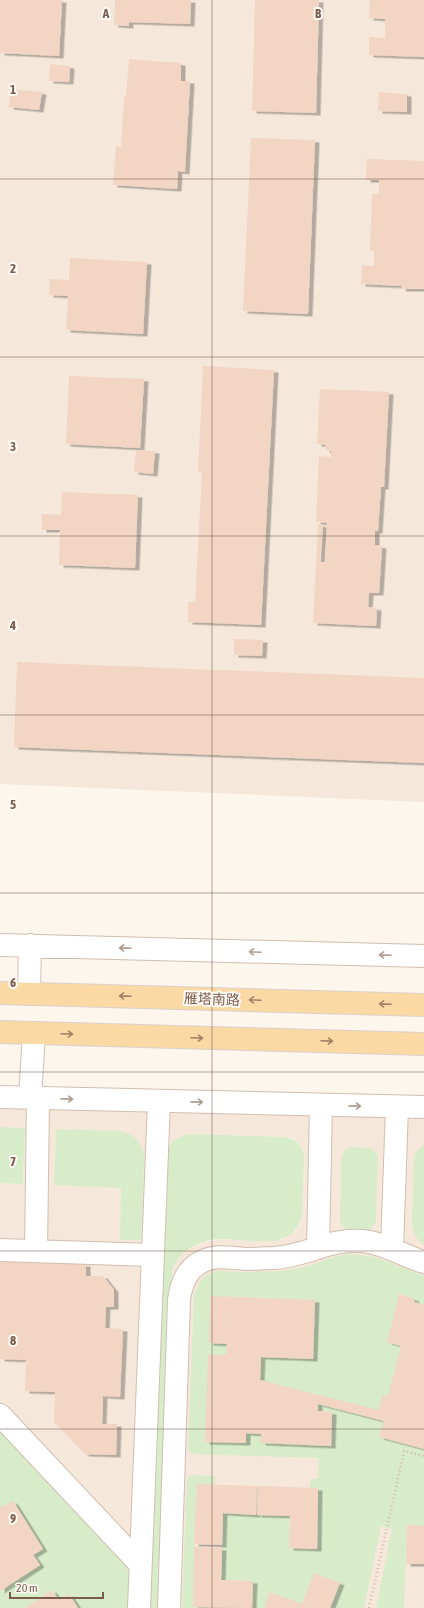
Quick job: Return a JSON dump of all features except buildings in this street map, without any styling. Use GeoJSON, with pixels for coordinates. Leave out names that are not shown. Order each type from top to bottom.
{"type":"FeatureCollection","features":[{"type":"Feature","properties":{"kind":"main road","name":"雁塔南路"},"geometry":{"type":"LineString","coordinates":[[0,993],[424,1005]]}},
{"type":"Feature","properties":{"kind":"main road"},"geometry":{"type":"LineString","coordinates":[[0,1032],[424,1044]]}},
{"type":"Feature","properties":{"kind":"street"},"geometry":{"type":"LineString","coordinates":[[0,945],[424,956]]}},
{"type":"Feature","properties":{"kind":"street"},"geometry":{"type":"LineString","coordinates":[[29,994],[30,945]]}},
{"type":"Feature","properties":{"kind":"street"},"geometry":{"type":"LineString","coordinates":[[34,1033],[36,1251]]}},
{"type":"Feature","properties":{"kind":"street"},"geometry":{"type":"LineString","coordinates":[[0,1097],[424,1107]]}},
{"type":"Feature","properties":{"kind":"street"},"geometry":{"type":"LineString","coordinates":[[139,1608],[159,1101]]}},
{"type":"Feature","properties":{"kind":"street"},"geometry":{"type":"LineString","coordinates":[[318,1248],[321,1105]]}},
{"type":"Feature","properties":{"kind":"street"},"geometry":{"type":"LineString","coordinates":[[392,1249],[397,1107]]}},
{"type":"Feature","properties":{"kind":"street"},"geometry":{"type":"LineString","coordinates":[[169,1608],[179,1300],[184,1280],[196,1265],[212,1258],[276,1258],[301,1254],[333,1242],[352,1240],[374,1243],[424,1262]]}},
{"type":"Feature","properties":{"kind":"street"},"geometry":{"type":"LineString","coordinates":[[0,1250],[152,1255]]}},
{"type":"Feature","properties":{"kind":"street"},"geometry":{"type":"LineString","coordinates":[[0,1415],[140,1564]]}},
{"type":"Feature","properties":{"kind":"path"},"geometry":{"type":"LineString","coordinates":[[369,1608],[404,1451],[424,1456]]}},
{"type":"Feature","properties":{"kind":"shaded area"},"geometry":{"type":"Polygon","coordinates":[[[0,0],[424,0],[424,802],[0,784],[0,0]]]}},
{"type":"Feature","properties":{"kind":"shaded area"},"geometry":{"type":"Polygon","coordinates":[[[0,1101],[424,1116],[424,1608],[161,1608],[173,1269],[177,1260],[187,1250],[204,1242],[221,1239],[249,1241],[280,1240],[295,1231],[300,1224],[302,1215],[299,1143],[293,1138],[192,1134],[166,1158],[150,1608],[128,1608],[129,1574],[122,1561],[0,1431],[0,1183],[23,1184],[25,1128],[0,1127],[0,1101]]]}},
{"type":"Feature","properties":{"kind":"green space"},"geometry":{"type":"Polygon","coordinates":[[[0,1127],[25,1128],[23,1184],[0,1183],[0,1127]]]}},
{"type":"Feature","properties":{"kind":"green space"},"geometry":{"type":"Polygon","coordinates":[[[56,1129],[119,1131],[129,1134],[137,1140],[142,1147],[144,1157],[141,1240],[120,1240],[121,1188],[54,1185],[56,1129]]]}},
{"type":"Feature","properties":{"kind":"green space"},"geometry":{"type":"Polygon","coordinates":[[[192,1134],[286,1137],[296,1141],[302,1149],[304,1156],[302,1215],[297,1227],[290,1235],[280,1239],[257,1241],[217,1239],[208,1241],[186,1251],[174,1266],[172,1273],[161,1608],[150,1608],[166,1158],[171,1144],[177,1138],[192,1134]]]}},
{"type":"Feature","properties":{"kind":"green space"},"geometry":{"type":"Polygon","coordinates":[[[424,1145],[424,1245],[415,1236],[412,1223],[414,1160],[417,1151],[424,1145]]]}},
{"type":"Feature","properties":{"kind":"green space"},"geometry":{"type":"Polygon","coordinates":[[[349,1147],[371,1148],[378,1156],[376,1223],[368,1231],[346,1230],[340,1222],[341,1159],[345,1150],[349,1147]]]}},
{"type":"Feature","properties":{"kind":"green space"},"geometry":{"type":"Polygon","coordinates":[[[348,1254],[375,1257],[424,1276],[424,1526],[407,1525],[404,1608],[376,1608],[392,1529],[381,1526],[364,1608],[252,1608],[253,1581],[221,1580],[223,1513],[290,1516],[289,1548],[316,1549],[318,1489],[310,1488],[311,1479],[318,1479],[319,1458],[194,1454],[190,1452],[188,1447],[194,1294],[204,1276],[215,1271],[282,1271],[309,1266],[333,1257],[348,1254]]]}},
{"type":"Feature","properties":{"kind":"green space"},"geometry":{"type":"Polygon","coordinates":[[[0,1431],[125,1565],[129,1574],[128,1608],[0,1608],[0,1431]]]}},
{"type":"Feature","properties":{"kind":"green space"},"geometry":{"type":"Polygon","coordinates":[[[193,1475],[215,1476],[215,1485],[197,1484],[193,1607],[211,1608],[182,1608],[187,1481],[189,1477],[193,1475]]]}}]}
